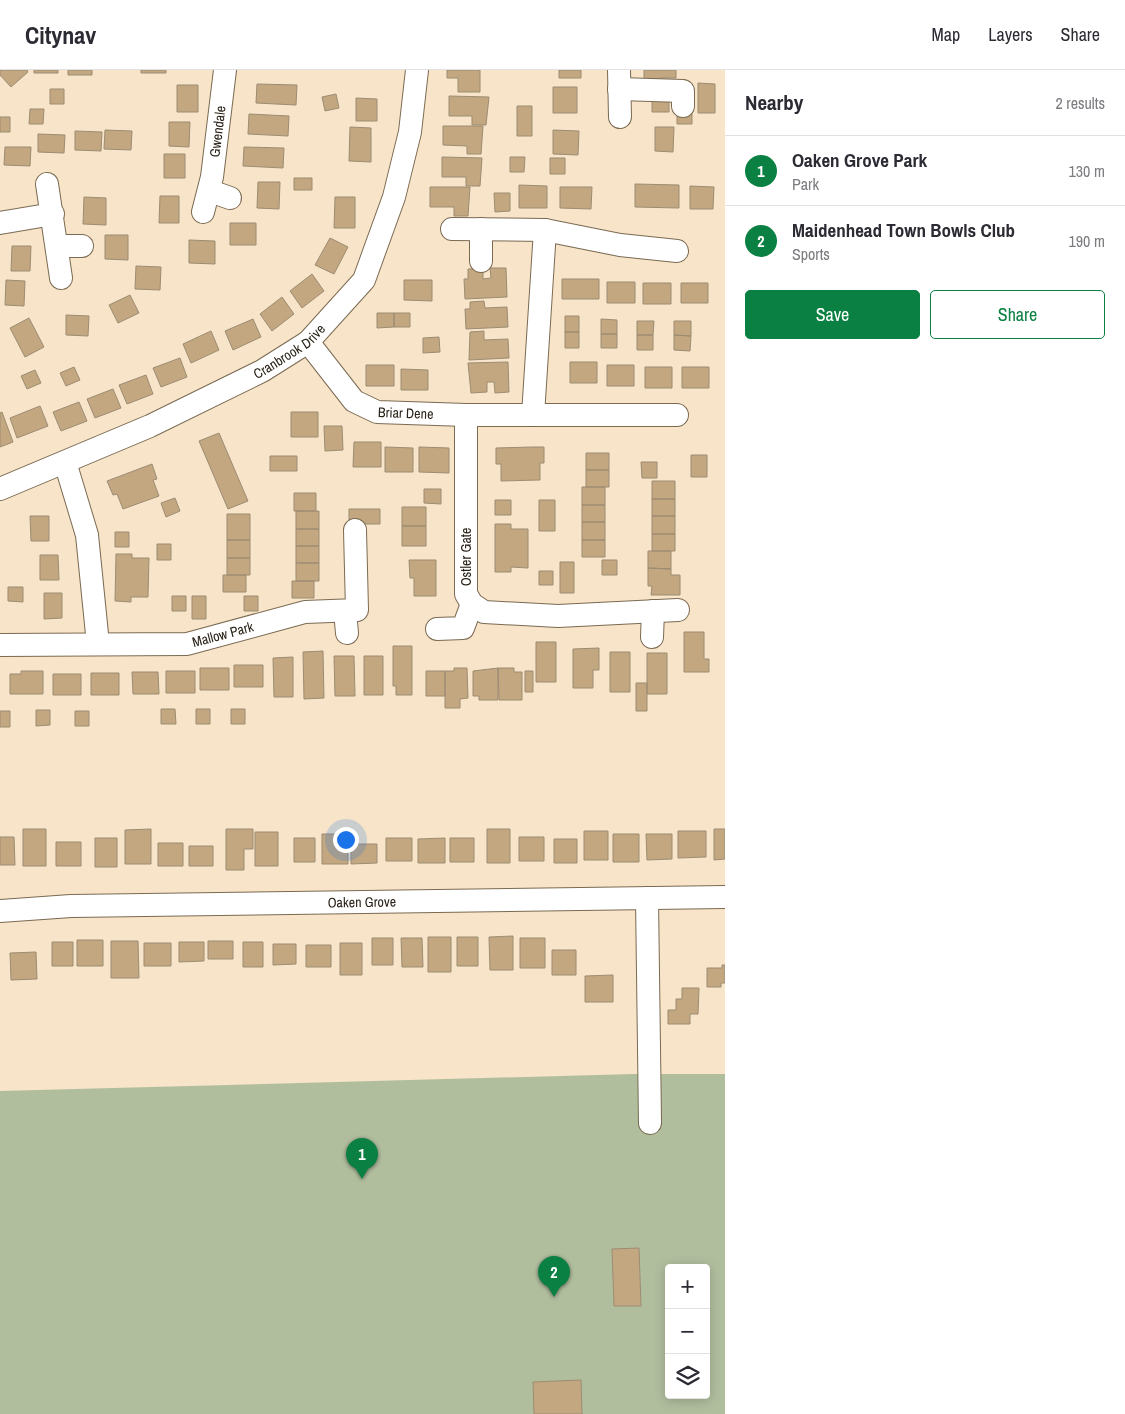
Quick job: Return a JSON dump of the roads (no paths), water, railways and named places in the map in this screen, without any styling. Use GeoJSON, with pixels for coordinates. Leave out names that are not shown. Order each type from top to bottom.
{"type":"FeatureCollection","features":[{"type":"Feature","properties":{"kind":"street","name":"Gwendale"},"geometry":{"type":"LineString","coordinates":[[214,200],[225,70]]}},
{"type":"Feature","properties":{"kind":"street","name":"Cranbrook Drive"},"geometry":{"type":"LineString","coordinates":[[0,489],[150,426],[254,375],[308,342],[364,280],[394,197],[410,132],[417,70]]}},
{"type":"Feature","properties":{"kind":"street"},"geometry":{"type":"LineString","coordinates":[[620,117],[615,82],[683,91],[683,106]]}},
{"type":"Feature","properties":{"kind":"street"},"geometry":{"type":"LineString","coordinates":[[47,184],[58,246],[61,278]]}},
{"type":"Feature","properties":{"kind":"street"},"geometry":{"type":"LineString","coordinates":[[0,223],[53,214]]}},
{"type":"Feature","properties":{"kind":"street"},"geometry":{"type":"LineString","coordinates":[[452,229],[545,230],[620,245],[678,251]]}},
{"type":"Feature","properties":{"kind":"street"},"geometry":{"type":"LineString","coordinates":[[480,229],[481,261]]}},
{"type":"Feature","properties":{"kind":"street"},"geometry":{"type":"LineString","coordinates":[[533,415],[545,230]]}},
{"type":"Feature","properties":{"kind":"street"},"geometry":{"type":"LineString","coordinates":[[58,246],[82,246]]}},
{"type":"Feature","properties":{"kind":"street","name":"Briar Dene"},"geometry":{"type":"LineString","coordinates":[[308,342],[354,401],[377,412],[466,415],[676,414]]}},
{"type":"Feature","properties":{"kind":"street","name":"Ostler Gate"},"geometry":{"type":"LineString","coordinates":[[466,415],[466,594],[472,604],[484,612],[558,616],[678,610]]}},
{"type":"Feature","properties":{"kind":"street"},"geometry":{"type":"LineString","coordinates":[[65,462],[87,535],[98,644]]}},
{"type":"Feature","properties":{"kind":"street"},"geometry":{"type":"LineString","coordinates":[[347,633],[351,610],[355,530]]}},
{"type":"Feature","properties":{"kind":"street"},"geometry":{"type":"LineString","coordinates":[[437,629],[463,628],[472,604]]}},
{"type":"Feature","properties":{"kind":"street","name":"Mallow Park"},"geometry":{"type":"LineString","coordinates":[[0,644],[187,644],[305,612],[351,610]]}},
{"type":"Feature","properties":{"kind":"street"},"geometry":{"type":"LineString","coordinates":[[652,637],[653,611]]}},
{"type":"Feature","properties":{"kind":"street","name":"Oaken Grove"},"geometry":{"type":"LineString","coordinates":[[0,911],[71,906],[725,897]]}},
{"type":"Feature","properties":{"kind":"street"},"geometry":{"type":"LineString","coordinates":[[647,898],[650,1123]]}},
{"type":"Feature","properties":{"kind":"place","name":"Oaken Grove Park"},"geometry":{"type":"Point","coordinates":[362,1179]}},
{"type":"Feature","properties":{"kind":"place","name":"Maidenhead Town Bowls Club"},"geometry":{"type":"Point","coordinates":[554,1297]}}]}
